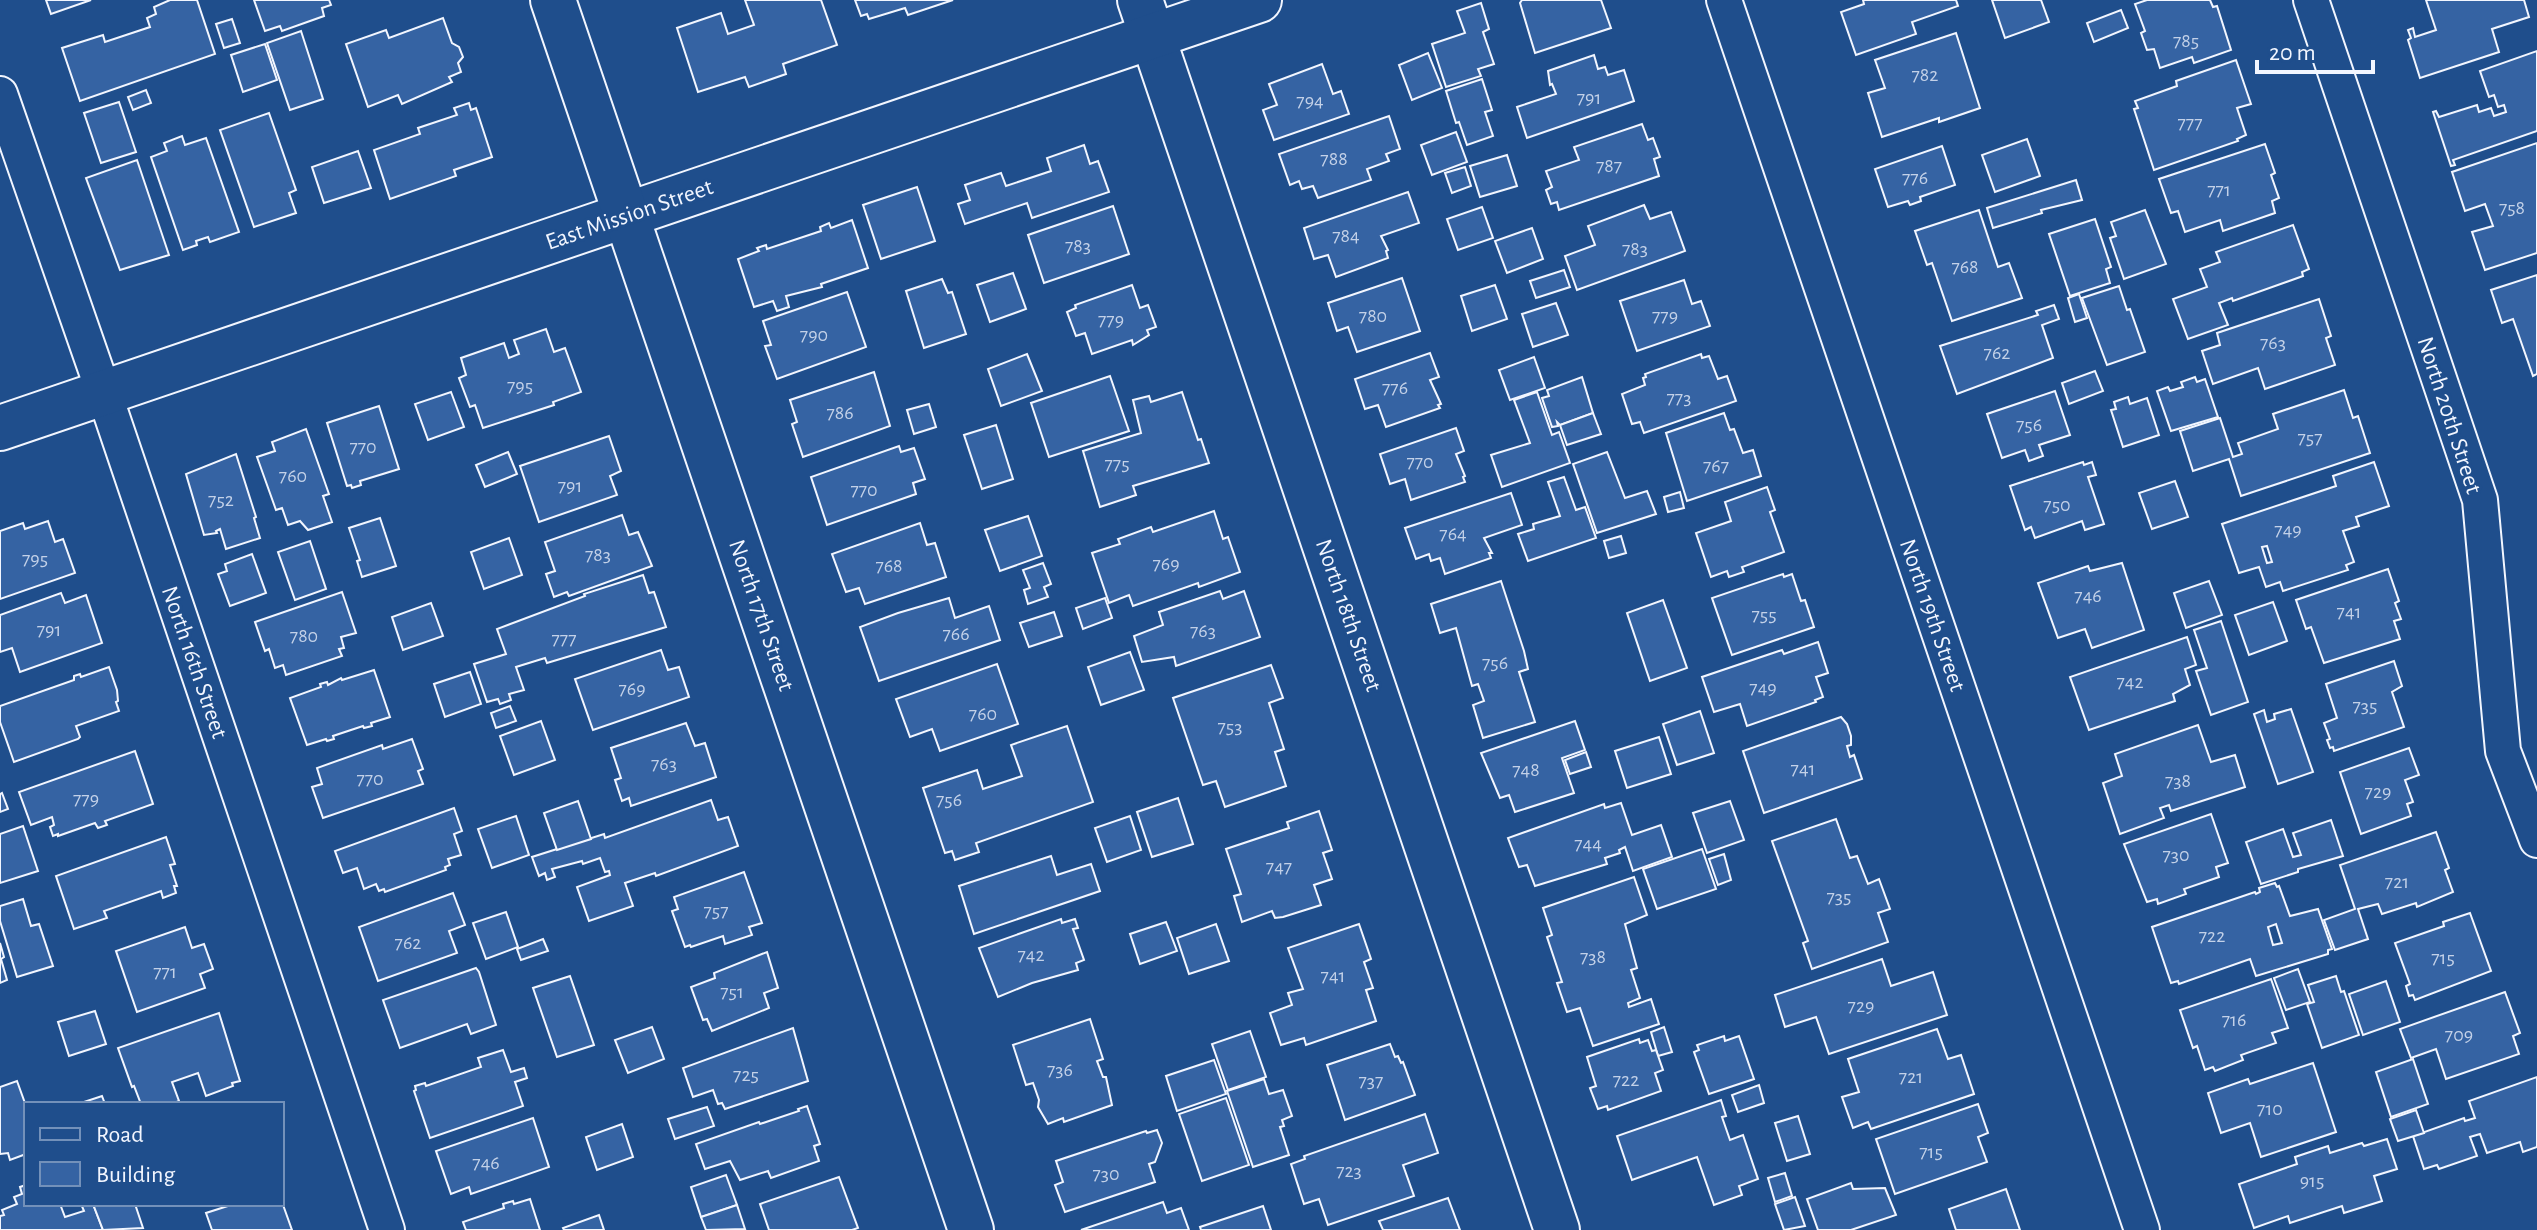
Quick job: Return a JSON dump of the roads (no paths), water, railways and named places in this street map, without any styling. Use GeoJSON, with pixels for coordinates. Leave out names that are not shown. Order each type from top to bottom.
{"type":"FeatureCollection","features":[{"type":"Feature","properties":{"kind":"street","name":"North 17th Street"},"geometry":{"type":"LineString","coordinates":[[553,0],[971,1230]]}},
{"type":"Feature","properties":{"kind":"street","name":"East Mission Street"},"geometry":{"type":"LineString","coordinates":[[0,428],[626,215],[1146,18],[1259,0]]}},
{"type":"Feature","properties":{"kind":"street","name":"North 19th Street"},"geometry":{"type":"LineString","coordinates":[[1724,0],[2142,1230]]}},
{"type":"Feature","properties":{"kind":"street","name":"North 20th Street"},"geometry":{"type":"LineString","coordinates":[[2311,0],[2480,500],[2503,751],[2537,840]]}},
{"type":"Feature","properties":{"kind":"street","name":"North 18th Street"},"geometry":{"type":"LineString","coordinates":[[1146,18],[1557,1230]]}},
{"type":"Feature","properties":{"kind":"street","name":"North 16th Street"},"geometry":{"type":"LineString","coordinates":[[0,94],[387,1230]]}}]}
